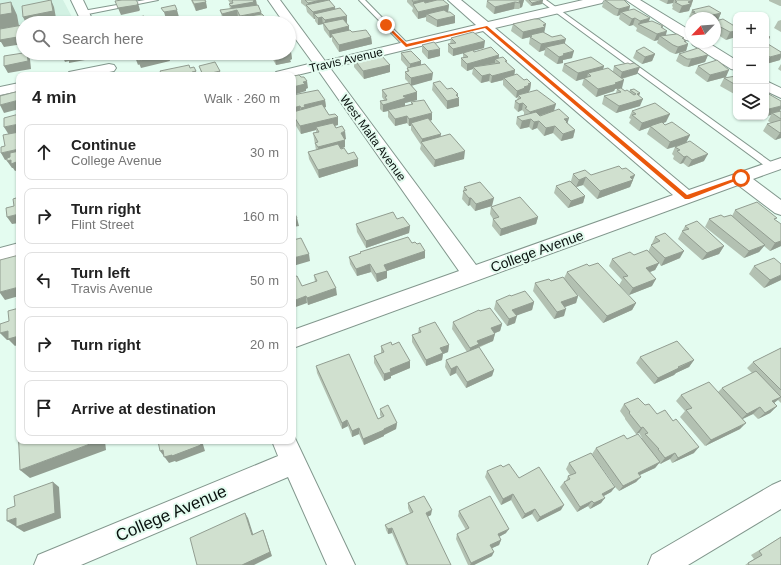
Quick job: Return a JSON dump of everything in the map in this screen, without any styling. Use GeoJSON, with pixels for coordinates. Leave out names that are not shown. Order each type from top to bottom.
{"type":"FeatureCollection","features":[{"type":"Feature","properties":{"kind":"street"},"geometry":{"type":"LineString","coordinates":[[77,0],[85,16]]}},
{"type":"Feature","properties":{"kind":"street","name":"West Malta Avenue"},"geometry":{"type":"LineString","coordinates":[[274,0],[285,16]]}},
{"type":"Feature","properties":{"kind":"street"},"geometry":{"type":"LineString","coordinates":[[454,0],[687,198]]}},
{"type":"Feature","properties":{"kind":"street","name":"Travis Avenue"},"geometry":{"type":"LineString","coordinates":[[295,72],[598,0]]}},
{"type":"Feature","properties":{"kind":"street"},"geometry":{"type":"LineString","coordinates":[[632,0],[685,33]]}},
{"type":"Feature","properties":{"kind":"street","name":"West Malta Avenue"},"geometry":{"type":"LineString","coordinates":[[296,31],[472,275]]}},
{"type":"Feature","properties":{"kind":"street"},"geometry":{"type":"LineString","coordinates":[[708,48],[733,64]]}},
{"type":"Feature","properties":{"kind":"street"},"geometry":{"type":"LineString","coordinates":[[87,72],[108,67]]}},
{"type":"Feature","properties":{"kind":"street"},"geometry":{"type":"LineString","coordinates":[[769,87],[781,94]]}},
{"type":"Feature","properties":{"kind":"street"},"geometry":{"type":"LineString","coordinates":[[0,91],[16,88]]}},
{"type":"Feature","properties":{"kind":"street","name":"College Avenue"},"geometry":{"type":"LineString","coordinates":[[296,338],[777,165]]}},
{"type":"Feature","properties":{"kind":"street"},"geometry":{"type":"LineString","coordinates":[[741,178],[781,209]]}},
{"type":"Feature","properties":{"kind":"street"},"geometry":{"type":"LineString","coordinates":[[0,255],[16,251]]}},
{"type":"Feature","properties":{"kind":"street"},"geometry":{"type":"LineString","coordinates":[[289,451],[341,565]]}},
{"type":"Feature","properties":{"kind":"street","name":"College Avenue"},"geometry":{"type":"LineString","coordinates":[[48,565],[289,451]]}},
{"type":"Feature","properties":{"kind":"street"},"geometry":{"type":"LineString","coordinates":[[662,565],[781,494]]}},
{"type":"Feature","properties":{"kind":"lane"},"geometry":{"type":"LineString","coordinates":[[94,16],[155,0]]}},
{"type":"Feature","properties":{"kind":"lane"},"geometry":{"type":"LineString","coordinates":[[362,0],[406,46]]}},
{"type":"Feature","properties":{"kind":"lane"},"geometry":{"type":"LineString","coordinates":[[542,0],[777,165]]}},
{"type":"Feature","properties":{"kind":"shaded area"},"geometry":{"type":"Polygon","coordinates":[[[0,0],[63,0],[71,16],[16,16],[16,29],[0,32],[0,0]]]}},
{"type":"Feature","properties":{"kind":"building"},"geometry":{"type":"Polygon","coordinates":[[[51,0],[53,11],[23,16],[22,6],[51,0]]]}},
{"type":"Feature","properties":{"kind":"building"},"geometry":{"type":"Polygon","coordinates":[[[136,0],[138,3],[137,5],[118,8],[115,1],[136,0]]]}},
{"type":"Feature","properties":{"kind":"building"},"geometry":{"type":"Polygon","coordinates":[[[192,0],[205,0],[206,2],[194,4],[192,0]]]}},
{"type":"Feature","properties":{"kind":"building"},"geometry":{"type":"Polygon","coordinates":[[[233,0],[256,0],[253,1],[254,2],[231,6],[229,4],[233,3],[233,0]]]}},
{"type":"Feature","properties":{"kind":"building"},"geometry":{"type":"Polygon","coordinates":[[[305,0],[321,0],[308,3],[305,0]]]}},
{"type":"Feature","properties":{"kind":"building"},"geometry":{"type":"Polygon","coordinates":[[[329,0],[335,7],[313,12],[306,5],[329,0]]]}},
{"type":"Feature","properties":{"kind":"building"},"geometry":{"type":"Polygon","coordinates":[[[443,0],[449,5],[418,12],[413,4],[424,1],[425,3],[443,0]]]}},
{"type":"Feature","properties":{"kind":"building"},"geometry":{"type":"Polygon","coordinates":[[[524,0],[519,1],[520,3],[515,2],[495,7],[487,1],[524,0]]]}},
{"type":"Feature","properties":{"kind":"building"},"geometry":{"type":"Polygon","coordinates":[[[529,0],[543,0],[532,3],[529,0]]]}},
{"type":"Feature","properties":{"kind":"building"},"geometry":{"type":"Polygon","coordinates":[[[605,0],[624,0],[630,6],[619,9],[605,0]]]}},
{"type":"Feature","properties":{"kind":"building"},"geometry":{"type":"Polygon","coordinates":[[[675,0],[693,0],[688,2],[691,4],[682,6],[675,2],[677,2],[675,0]]]}},
{"type":"Feature","properties":{"kind":"building"},"geometry":{"type":"Polygon","coordinates":[[[11,2],[12,13],[0,15],[0,4],[11,2]]]}},
{"type":"Feature","properties":{"kind":"building"},"geometry":{"type":"Polygon","coordinates":[[[175,5],[177,10],[164,12],[161,8],[175,5]]]}},
{"type":"Feature","properties":{"kind":"building"},"geometry":{"type":"Polygon","coordinates":[[[258,5],[261,12],[240,16],[237,10],[222,14],[220,10],[258,5]]]}},
{"type":"Feature","properties":{"kind":"building"},"geometry":{"type":"Polygon","coordinates":[[[709,6],[719,12],[695,12],[692,10],[709,6]]]}},
{"type":"Feature","properties":{"kind":"building"},"geometry":{"type":"Polygon","coordinates":[[[340,8],[347,16],[325,20],[322,17],[318,18],[314,14],[340,8]]]}},
{"type":"Feature","properties":{"kind":"building"},"geometry":{"type":"Polygon","coordinates":[[[634,9],[650,18],[640,21],[635,18],[632,19],[621,12],[634,9]]]}},
{"type":"Feature","properties":{"kind":"building"},"geometry":{"type":"Polygon","coordinates":[[[444,10],[455,16],[437,20],[427,14],[444,10]]]}},
{"type":"Feature","properties":{"kind":"building"},"geometry":{"type":"Polygon","coordinates":[[[262,14],[264,16],[250,16],[262,14]]]}},
{"type":"Feature","properties":{"kind":"building"},"geometry":{"type":"Polygon","coordinates":[[[343,19],[349,26],[329,31],[323,23],[343,19]]]}},
{"type":"Feature","properties":{"kind":"building"},"geometry":{"type":"Polygon","coordinates":[[[539,19],[546,24],[543,25],[545,27],[523,32],[513,24],[539,19]]]}},
{"type":"Feature","properties":{"kind":"building"},"geometry":{"type":"Polygon","coordinates":[[[723,19],[733,25],[733,32],[730,32],[721,27],[721,20],[723,19]]]}},
{"type":"Feature","properties":{"kind":"building"},"geometry":{"type":"Polygon","coordinates":[[[652,21],[663,26],[661,27],[667,31],[657,34],[638,24],[652,21]]]}},
{"type":"Feature","properties":{"kind":"building"},"geometry":{"type":"Polygon","coordinates":[[[16,26],[16,37],[0,40],[0,29],[16,26]]]}},
{"type":"Feature","properties":{"kind":"building"},"geometry":{"type":"Polygon","coordinates":[[[350,30],[352,32],[366,30],[371,37],[339,45],[331,34],[350,30]]]}},
{"type":"Feature","properties":{"kind":"building"},"geometry":{"type":"Polygon","coordinates":[[[473,32],[485,41],[453,49],[448,44],[456,43],[451,38],[473,32]]]}},
{"type":"Feature","properties":{"kind":"building"},"geometry":{"type":"Polygon","coordinates":[[[543,32],[552,37],[561,35],[566,39],[541,44],[530,37],[532,36],[530,35],[543,32]]]}},
{"type":"Feature","properties":{"kind":"building"},"geometry":{"type":"Polygon","coordinates":[[[677,34],[684,38],[682,38],[685,40],[685,45],[678,47],[660,36],[677,34]]]}},
{"type":"Feature","properties":{"kind":"building"},"geometry":{"type":"Polygon","coordinates":[[[434,42],[440,49],[428,51],[422,45],[434,42]]]}},
{"type":"Feature","properties":{"kind":"building"},"geometry":{"type":"Polygon","coordinates":[[[564,43],[574,51],[563,54],[565,55],[559,57],[546,47],[564,43]]]}},
{"type":"Feature","properties":{"kind":"building"},"geometry":{"type":"Polygon","coordinates":[[[769,45],[781,52],[781,54],[770,57],[769,45]]]}},
{"type":"Feature","properties":{"kind":"building"},"geometry":{"type":"Polygon","coordinates":[[[491,47],[499,55],[467,64],[461,58],[468,57],[463,53],[473,50],[474,52],[491,47]]]}},
{"type":"Feature","properties":{"kind":"building"},"geometry":{"type":"Polygon","coordinates":[[[644,47],[655,54],[645,57],[636,51],[644,47]]]}},
{"type":"Feature","properties":{"kind":"building"},"geometry":{"type":"Polygon","coordinates":[[[698,48],[708,55],[687,59],[679,54],[698,48]]]}},
{"type":"Feature","properties":{"kind":"building"},"geometry":{"type":"Polygon","coordinates":[[[411,51],[421,61],[410,64],[401,53],[411,51]]]}},
{"type":"Feature","properties":{"kind":"building"},"geometry":{"type":"Polygon","coordinates":[[[16,54],[16,60],[28,61],[4,66],[4,56],[16,54]]]}},
{"type":"Feature","properties":{"kind":"building"},"geometry":{"type":"Polygon","coordinates":[[[381,55],[390,65],[363,71],[354,59],[381,55]]]}},
{"type":"Feature","properties":{"kind":"building"},"geometry":{"type":"Polygon","coordinates":[[[503,57],[507,61],[505,61],[515,70],[492,76],[490,74],[482,76],[473,67],[500,63],[495,59],[503,57]]]}},
{"type":"Feature","properties":{"kind":"building"},"geometry":{"type":"Polygon","coordinates":[[[591,57],[604,66],[578,73],[564,64],[591,57]]]}},
{"type":"Feature","properties":{"kind":"building"},"geometry":{"type":"Polygon","coordinates":[[[717,60],[729,70],[710,75],[698,66],[717,60]]]}},
{"type":"Feature","properties":{"kind":"building"},"geometry":{"type":"Polygon","coordinates":[[[215,62],[220,71],[202,72],[199,66],[215,62]]]}},
{"type":"Feature","properties":{"kind":"building"},"geometry":{"type":"Polygon","coordinates":[[[634,63],[640,67],[622,72],[614,66],[634,63]]]}},
{"type":"Feature","properties":{"kind":"building"},"geometry":{"type":"Polygon","coordinates":[[[425,64],[433,73],[411,78],[405,72],[409,71],[407,68],[425,64]]]}},
{"type":"Feature","properties":{"kind":"building"},"geometry":{"type":"Polygon","coordinates":[[[189,65],[190,68],[194,67],[196,71],[160,72],[189,65]]]}},
{"type":"Feature","properties":{"kind":"building"},"geometry":{"type":"Polygon","coordinates":[[[608,68],[624,80],[615,83],[617,84],[598,89],[584,78],[591,76],[588,73],[608,68]]]}},
{"type":"Feature","properties":{"kind":"building"},"geometry":{"type":"Polygon","coordinates":[[[517,74],[524,80],[527,79],[531,83],[528,84],[530,85],[517,91],[504,78],[517,74]]]}},
{"type":"Feature","properties":{"kind":"building"},"geometry":{"type":"Polygon","coordinates":[[[296,76],[304,77],[307,81],[303,82],[305,84],[296,86],[296,76]]]}},
{"type":"Feature","properties":{"kind":"building"},"geometry":{"type":"Polygon","coordinates":[[[733,76],[733,83],[724,78],[733,76]]]}},
{"type":"Feature","properties":{"kind":"building"},"geometry":{"type":"Polygon","coordinates":[[[440,81],[447,89],[452,88],[458,94],[456,95],[459,98],[447,101],[433,83],[440,81]]]}},
{"type":"Feature","properties":{"kind":"building"},"geometry":{"type":"Polygon","coordinates":[[[409,83],[417,92],[403,96],[406,98],[383,105],[380,101],[387,100],[385,97],[387,96],[382,90],[409,83]]]}},
{"type":"Feature","properties":{"kind":"building"},"geometry":{"type":"Polygon","coordinates":[[[621,88],[634,95],[636,94],[630,90],[634,89],[640,93],[637,94],[643,99],[619,106],[604,96],[621,92],[617,89],[621,88]]]}},
{"type":"Feature","properties":{"kind":"building"},"geometry":{"type":"Polygon","coordinates":[[[318,90],[325,100],[304,105],[305,107],[301,108],[300,106],[296,107],[296,94],[318,90]]]}},
{"type":"Feature","properties":{"kind":"building"},"geometry":{"type":"Polygon","coordinates":[[[537,90],[556,104],[530,112],[525,108],[527,107],[523,103],[519,104],[515,101],[521,98],[518,95],[537,90]]]}},
{"type":"Feature","properties":{"kind":"building"},"geometry":{"type":"Polygon","coordinates":[[[16,92],[16,101],[0,105],[0,96],[16,92]]]}},
{"type":"Feature","properties":{"kind":"building"},"geometry":{"type":"Polygon","coordinates":[[[769,94],[781,101],[781,106],[769,109],[769,94]]]}},
{"type":"Feature","properties":{"kind":"building"},"geometry":{"type":"Polygon","coordinates":[[[424,100],[432,113],[409,119],[407,116],[395,119],[388,110],[413,104],[411,102],[424,100]]]}},
{"type":"Feature","properties":{"kind":"building"},"geometry":{"type":"Polygon","coordinates":[[[655,103],[670,114],[642,123],[632,115],[636,114],[632,111],[655,103]]]}},
{"type":"Feature","properties":{"kind":"building"},"geometry":{"type":"Polygon","coordinates":[[[322,104],[329,115],[335,114],[338,117],[300,126],[296,120],[296,111],[322,104]]]}},
{"type":"Feature","properties":{"kind":"building"},"geometry":{"type":"Polygon","coordinates":[[[559,109],[569,118],[564,119],[575,130],[563,134],[555,126],[546,128],[539,121],[534,122],[531,119],[522,121],[517,117],[536,112],[540,116],[559,109]]]}},
{"type":"Feature","properties":{"kind":"building"},"geometry":{"type":"Polygon","coordinates":[[[781,111],[781,119],[772,113],[781,111]]]}},
{"type":"Feature","properties":{"kind":"building"},"geometry":{"type":"Polygon","coordinates":[[[16,115],[16,125],[4,127],[4,118],[16,115]]]}},
{"type":"Feature","properties":{"kind":"building"},"geometry":{"type":"Polygon","coordinates":[[[428,118],[441,134],[422,139],[411,123],[428,118]]]}},
{"type":"Feature","properties":{"kind":"building"},"geometry":{"type":"Polygon","coordinates":[[[781,120],[780,133],[767,124],[781,120]]]}},
{"type":"Feature","properties":{"kind":"building"},"geometry":{"type":"Polygon","coordinates":[[[662,122],[665,125],[672,122],[690,135],[670,142],[650,126],[662,122]]]}},
{"type":"Feature","properties":{"kind":"building"},"geometry":{"type":"Polygon","coordinates":[[[333,123],[336,128],[342,126],[345,131],[341,133],[345,140],[318,147],[315,143],[318,142],[313,133],[319,132],[316,127],[333,123]]]}},
{"type":"Feature","properties":{"kind":"building"},"geometry":{"type":"Polygon","coordinates":[[[16,133],[16,150],[1,153],[1,147],[5,146],[3,135],[16,133]]]}},
{"type":"Feature","properties":{"kind":"building"},"geometry":{"type":"Polygon","coordinates":[[[450,134],[465,151],[435,160],[421,142],[450,134]]]}},
{"type":"Feature","properties":{"kind":"building"},"geometry":{"type":"Polygon","coordinates":[[[690,141],[708,154],[692,160],[687,156],[684,157],[677,151],[680,150],[675,147],[690,141]]]}},
{"type":"Feature","properties":{"kind":"building"},"geometry":{"type":"Polygon","coordinates":[[[338,144],[341,149],[344,148],[348,154],[354,152],[358,159],[318,170],[308,152],[338,144]]]}},
{"type":"Feature","properties":{"kind":"building"},"geometry":{"type":"Polygon","coordinates":[[[16,152],[16,162],[11,164],[11,160],[7,161],[7,158],[10,157],[10,153],[16,152]]]}},
{"type":"Feature","properties":{"kind":"building"},"geometry":{"type":"Polygon","coordinates":[[[619,166],[622,169],[626,168],[635,175],[630,177],[633,180],[600,191],[586,177],[579,180],[573,174],[585,170],[591,175],[619,166]]]}},
{"type":"Feature","properties":{"kind":"building"},"geometry":{"type":"Polygon","coordinates":[[[570,181],[585,196],[571,201],[556,186],[570,181]]]}},
{"type":"Feature","properties":{"kind":"building"},"geometry":{"type":"Polygon","coordinates":[[[480,182],[494,198],[476,204],[463,191],[467,190],[464,187],[480,182]]]}},
{"type":"Feature","properties":{"kind":"building"},"geometry":{"type":"Polygon","coordinates":[[[520,197],[538,217],[501,229],[493,219],[499,217],[491,207],[520,197]]]}},
{"type":"Feature","properties":{"kind":"building"},"geometry":{"type":"Polygon","coordinates":[[[16,198],[16,215],[7,217],[6,208],[14,206],[13,199],[16,198]]]}},
{"type":"Feature","properties":{"kind":"building"},"geometry":{"type":"Polygon","coordinates":[[[757,202],[777,218],[774,219],[781,224],[781,241],[775,243],[735,210],[757,202]]]}},
{"type":"Feature","properties":{"kind":"building"},"geometry":{"type":"Polygon","coordinates":[[[393,212],[397,219],[403,217],[410,226],[366,241],[356,224],[393,212]]]}},
{"type":"Feature","properties":{"kind":"building"},"geometry":{"type":"Polygon","coordinates":[[[721,215],[724,217],[731,215],[765,245],[749,251],[709,219],[721,215]]]}},
{"type":"Feature","properties":{"kind":"building"},"geometry":{"type":"Polygon","coordinates":[[[697,221],[724,246],[707,253],[682,231],[689,229],[685,226],[697,221]]]}},
{"type":"Feature","properties":{"kind":"building"},"geometry":{"type":"Polygon","coordinates":[[[665,233],[684,251],[665,258],[651,245],[660,241],[655,237],[665,233]]]}},
{"type":"Feature","properties":{"kind":"building"},"geometry":{"type":"Polygon","coordinates":[[[408,237],[412,243],[420,243],[425,251],[384,265],[387,271],[376,274],[370,264],[356,269],[349,257],[361,253],[360,252],[408,237]]]}},
{"type":"Feature","properties":{"kind":"building"},"geometry":{"type":"Polygon","coordinates":[[[301,238],[309,254],[296,257],[296,239],[301,238]]]}},
{"type":"Feature","properties":{"kind":"building"},"geometry":{"type":"Polygon","coordinates":[[[647,250],[659,263],[646,268],[656,279],[633,288],[623,277],[628,276],[612,259],[630,252],[634,255],[647,250]]]}},
{"type":"Feature","properties":{"kind":"building"},"geometry":{"type":"Polygon","coordinates":[[[16,256],[16,288],[0,292],[0,260],[16,256]]]}},
{"type":"Feature","properties":{"kind":"building"},"geometry":{"type":"Polygon","coordinates":[[[774,258],[781,264],[781,275],[770,280],[754,266],[774,258]]]}},
{"type":"Feature","properties":{"kind":"building"},"geometry":{"type":"Polygon","coordinates":[[[598,263],[636,303],[607,316],[567,272],[587,264],[589,266],[598,263]]]}},
{"type":"Feature","properties":{"kind":"building"},"geometry":{"type":"Polygon","coordinates":[[[327,271],[336,288],[307,298],[306,296],[296,300],[296,276],[302,286],[317,281],[314,275],[327,271]]]}},
{"type":"Feature","properties":{"kind":"building"},"geometry":{"type":"Polygon","coordinates":[[[563,277],[578,296],[561,302],[566,309],[557,312],[535,283],[549,279],[551,281],[563,277]]]}},
{"type":"Feature","properties":{"kind":"building"},"geometry":{"type":"Polygon","coordinates":[[[525,291],[534,302],[512,310],[517,316],[509,319],[496,301],[525,291]]]}},
{"type":"Feature","properties":{"kind":"building"},"geometry":{"type":"Polygon","coordinates":[[[490,308],[502,324],[491,328],[495,334],[477,341],[479,344],[470,348],[453,322],[479,310],[490,308]]]}},
{"type":"Feature","properties":{"kind":"building"},"geometry":{"type":"Polygon","coordinates":[[[16,309],[16,337],[8,339],[8,331],[0,333],[0,324],[9,321],[8,311],[16,309]]]}},
{"type":"Feature","properties":{"kind":"building"},"geometry":{"type":"Polygon","coordinates":[[[435,322],[449,345],[440,348],[443,353],[426,360],[412,335],[421,332],[419,328],[435,322]]]}},
{"type":"Feature","properties":{"kind":"building"},"geometry":{"type":"Polygon","coordinates":[[[677,341],[694,360],[658,378],[640,357],[677,341]]]}},
{"type":"Feature","properties":{"kind":"building"},"geometry":{"type":"Polygon","coordinates":[[[391,342],[392,345],[399,342],[410,361],[390,369],[391,372],[384,374],[374,356],[384,352],[381,346],[391,342]]]}},
{"type":"Feature","properties":{"kind":"building"},"geometry":{"type":"Polygon","coordinates":[[[479,347],[494,370],[467,382],[457,366],[451,369],[446,360],[479,347]]]}},
{"type":"Feature","properties":{"kind":"building"},"geometry":{"type":"Polygon","coordinates":[[[781,348],[781,390],[753,362],[781,348]]]}},
{"type":"Feature","properties":{"kind":"building"},"geometry":{"type":"Polygon","coordinates":[[[349,354],[378,419],[384,416],[380,409],[388,405],[397,423],[363,439],[359,428],[352,431],[347,420],[342,423],[316,366],[349,354]]]}},
{"type":"Feature","properties":{"kind":"building"},"geometry":{"type":"Polygon","coordinates":[[[756,371],[781,397],[772,401],[777,406],[765,413],[760,407],[747,414],[722,388],[756,371]]]}},
{"type":"Feature","properties":{"kind":"building"},"geometry":{"type":"Polygon","coordinates":[[[709,382],[746,423],[711,440],[686,410],[692,408],[681,395],[709,382]]]}},
{"type":"Feature","properties":{"kind":"building"},"geometry":{"type":"Polygon","coordinates":[[[638,398],[645,405],[649,404],[657,414],[665,410],[673,421],[676,419],[699,447],[678,458],[675,453],[665,458],[645,434],[648,433],[643,427],[641,428],[624,404],[638,398]]]}},
{"type":"Feature","properties":{"kind":"building"},"geometry":{"type":"Polygon","coordinates":[[[638,434],[660,462],[638,473],[641,477],[623,486],[596,448],[624,435],[627,439],[638,434]]]}},
{"type":"Feature","properties":{"kind":"building"},"geometry":{"type":"Polygon","coordinates":[[[19,444],[90,444],[20,470],[19,444]]]}},
{"type":"Feature","properties":{"kind":"building"},"geometry":{"type":"Polygon","coordinates":[[[159,444],[201,445],[172,456],[164,457],[163,450],[160,451],[159,444]]]}},
{"type":"Feature","properties":{"kind":"building"},"geometry":{"type":"Polygon","coordinates":[[[591,453],[615,487],[602,494],[605,498],[594,503],[592,501],[580,507],[564,482],[570,479],[568,476],[576,473],[569,463],[591,453]]]}},
{"type":"Feature","properties":{"kind":"building"},"geometry":{"type":"Polygon","coordinates":[[[509,464],[519,478],[539,467],[564,505],[540,517],[535,509],[525,514],[513,494],[503,499],[487,471],[501,465],[503,467],[509,464]]]}},
{"type":"Feature","properties":{"kind":"building"},"geometry":{"type":"Polygon","coordinates":[[[53,482],[55,513],[16,527],[16,518],[7,521],[7,509],[15,506],[14,496],[53,482]]]}},
{"type":"Feature","properties":{"kind":"building"},"geometry":{"type":"Polygon","coordinates":[[[424,496],[432,510],[426,513],[451,565],[408,565],[392,528],[388,529],[385,525],[413,512],[408,503],[424,496]]]}},
{"type":"Feature","properties":{"kind":"building"},"geometry":{"type":"Polygon","coordinates":[[[490,496],[509,529],[498,534],[501,540],[490,545],[494,552],[471,563],[457,534],[469,528],[459,511],[490,496]]]}},
{"type":"Feature","properties":{"kind":"building"},"geometry":{"type":"Polygon","coordinates":[[[245,513],[252,535],[263,530],[270,552],[242,565],[197,565],[190,538],[245,513]]]}},
{"type":"Feature","properties":{"kind":"building"},"geometry":{"type":"Polygon","coordinates":[[[781,537],[781,565],[749,565],[748,563],[762,555],[759,551],[781,537]]]}},
{"type":"Feature","properties":{"kind":"route"},"geometry":{"type":"LineString","coordinates":[[386,25],[406,46],[486,27],[687,198],[741,178]]}}]}
